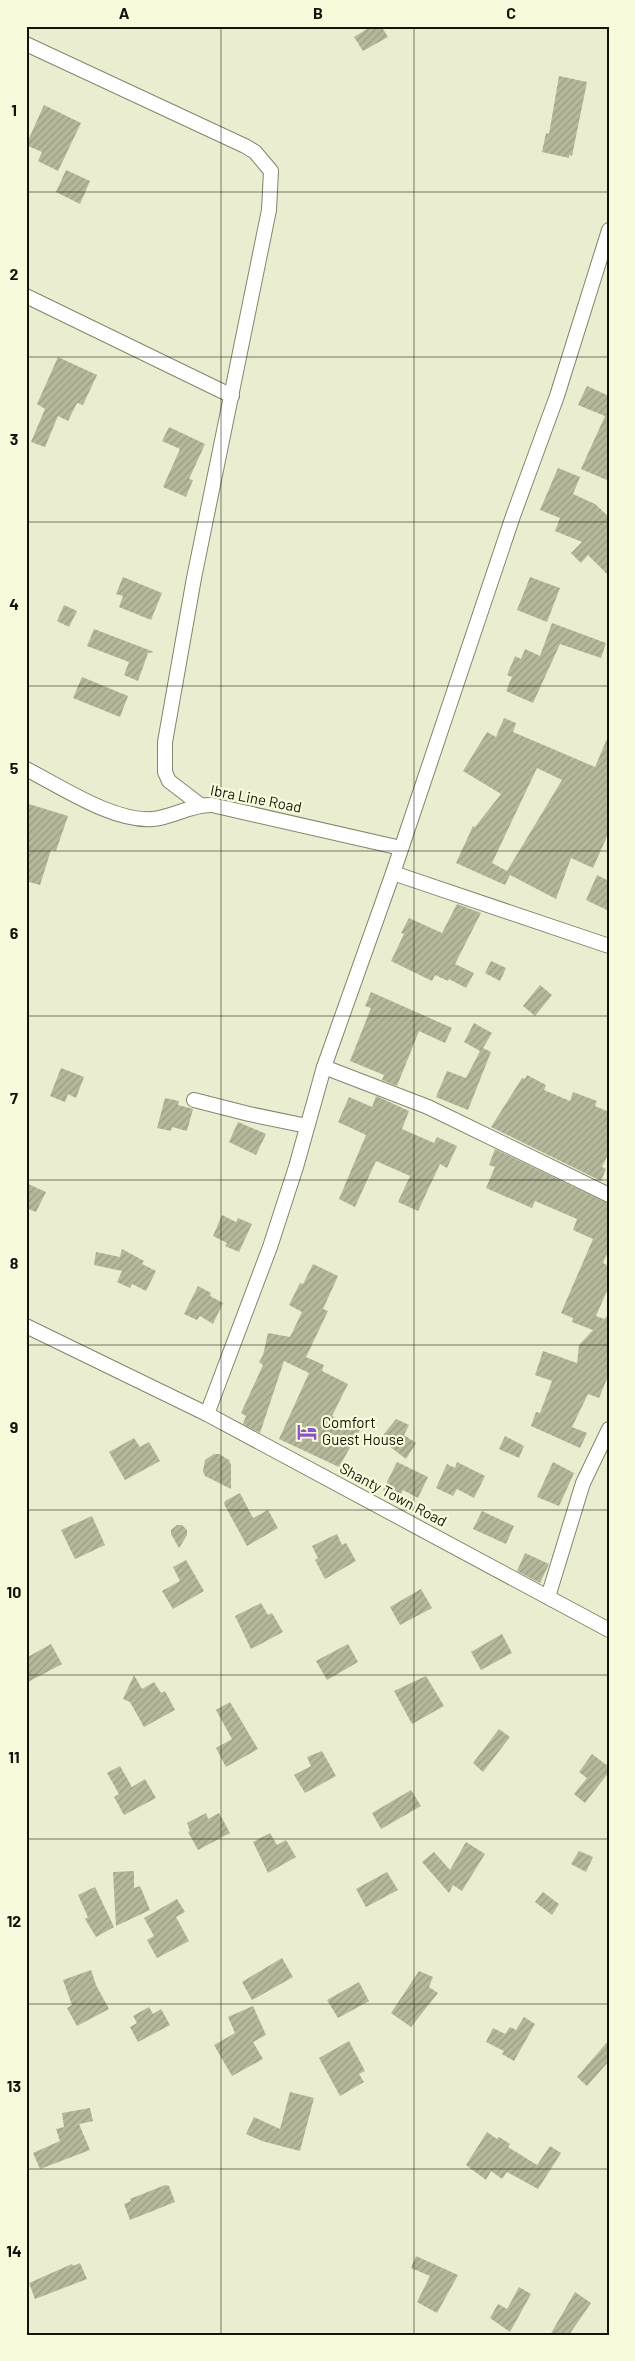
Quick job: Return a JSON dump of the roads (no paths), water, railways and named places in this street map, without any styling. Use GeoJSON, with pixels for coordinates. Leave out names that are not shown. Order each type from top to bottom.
{"type":"FeatureCollection","features":[{"type":"Feature","properties":{"kind":"street"},"geometry":{"type":"LineString","coordinates":[[26,44],[245,146],[256,152],[271,172],[269,210],[194,578],[165,742],[165,772],[169,781],[199,804]]}},
{"type":"Feature","properties":{"kind":"street"},"geometry":{"type":"LineString","coordinates":[[207,1414],[270,1247],[308,1126],[324,1067],[393,873],[501,552],[557,396],[609,230]]}},
{"type":"Feature","properties":{"kind":"street"},"geometry":{"type":"LineString","coordinates":[[26,296],[232,396]]}},
{"type":"Feature","properties":{"kind":"street","name":"Ibra Line Road"},"geometry":{"type":"LineString","coordinates":[[26,769],[114,813],[140,819],[183,812],[199,804],[227,807],[401,848]]}},
{"type":"Feature","properties":{"kind":"street"},"geometry":{"type":"LineString","coordinates":[[393,873],[609,946]]}},
{"type":"Feature","properties":{"kind":"street"},"geometry":{"type":"LineString","coordinates":[[324,1067],[428,1107],[609,1195]]}},
{"type":"Feature","properties":{"kind":"street"},"geometry":{"type":"LineString","coordinates":[[194,1100],[308,1126]]}},
{"type":"Feature","properties":{"kind":"street","name":"Shanty Town Road"},"geometry":{"type":"LineString","coordinates":[[26,1326],[207,1414],[609,1630]]}},
{"type":"Feature","properties":{"kind":"street"},"geometry":{"type":"LineString","coordinates":[[548,1597],[583,1483],[609,1429]]}},
{"type":"Feature","properties":{"kind":"place","name":"Comfort Guest House"},"geometry":{"type":"Point","coordinates":[307,1432]}}]}
